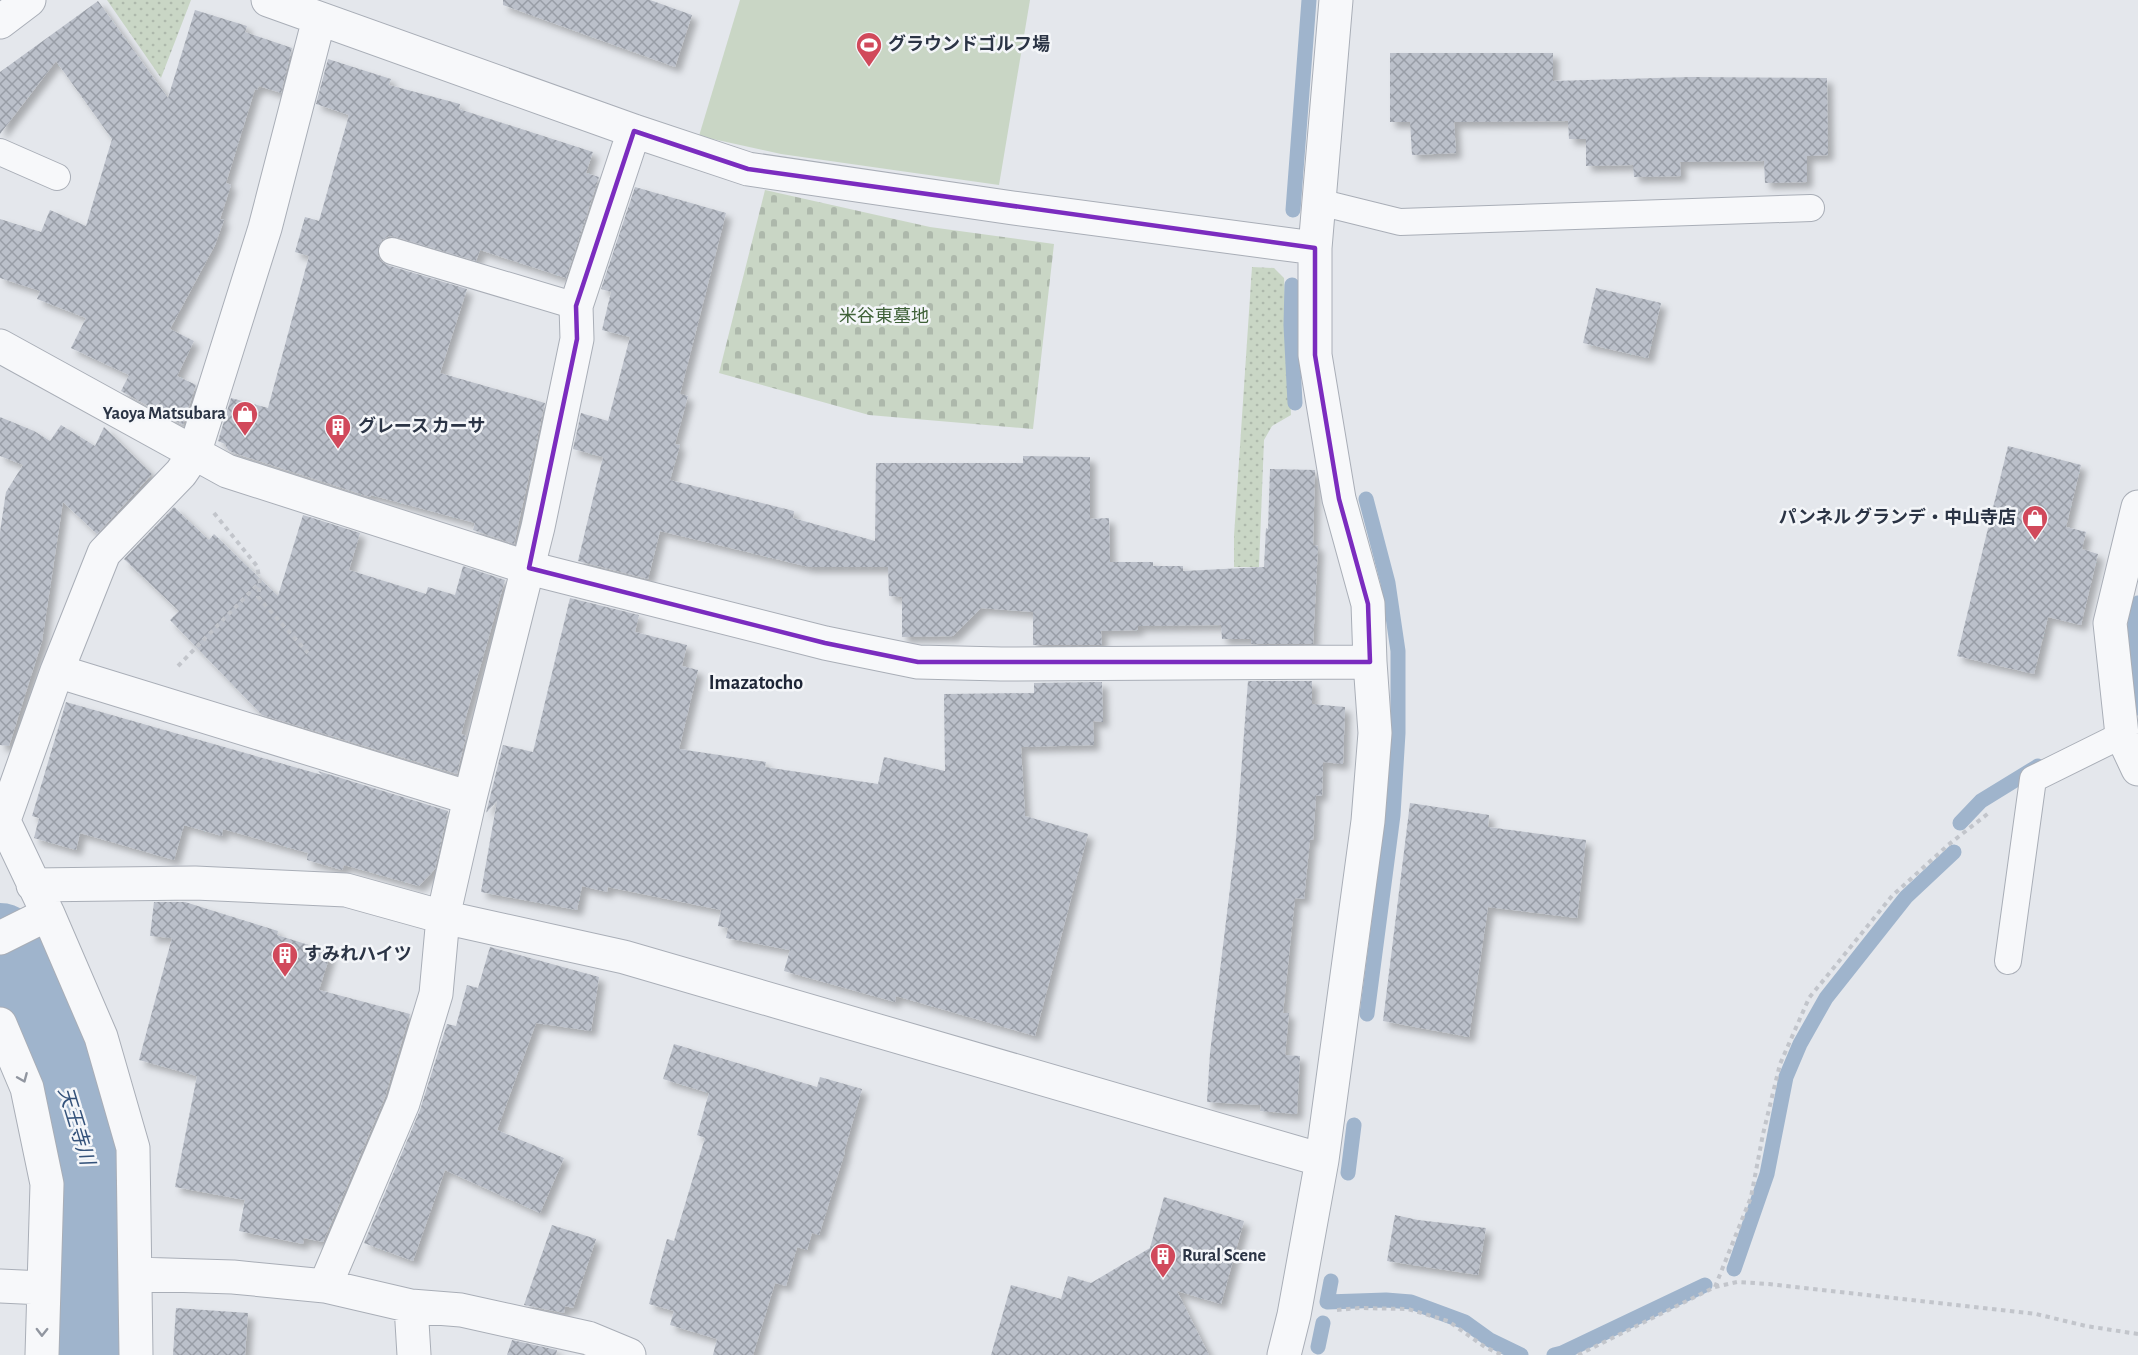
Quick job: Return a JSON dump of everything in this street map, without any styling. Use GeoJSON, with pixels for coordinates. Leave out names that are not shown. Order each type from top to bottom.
{"type":"FeatureCollection","features":[{"type":"Feature","properties":{"kind":"street"},"geometry":{"type":"LineString","coordinates":[[0,22],[29,0]]}},
{"type":"Feature","properties":{"kind":"street"},"geometry":{"type":"LineString","coordinates":[[268,0],[748,170],[1315,248]]}},
{"type":"Feature","properties":{"kind":"street"},"geometry":{"type":"LineString","coordinates":[[1284,1355],[1294,1315],[1322,1160],[1368,822],[1375,733],[1368,604],[1339,499],[1315,355],[1315,248],[1335,0]]}},
{"type":"Feature","properties":{"kind":"street"},"geometry":{"type":"LineString","coordinates":[[135,1355],[133,1148],[101,1036],[43,917],[33,885],[2,817],[104,553],[188,464],[265,228],[319,19]]}},
{"type":"Feature","properties":{"kind":"street"},"geometry":{"type":"LineString","coordinates":[[325,1286],[403,1103],[436,994],[443,917],[470,798],[529,568],[577,339],[576,306],[634,131]]}},
{"type":"Feature","properties":{"kind":"street"},"geometry":{"type":"LineString","coordinates":[[0,346],[188,464],[226,471],[529,568],[825,643],[918,662],[1000,664],[1370,662]]}},
{"type":"Feature","properties":{"kind":"street"},"geometry":{"type":"LineString","coordinates":[[2138,507],[2110,623],[2122,735],[2138,769]]}},
{"type":"Feature","properties":{"kind":"street"},"geometry":{"type":"LineString","coordinates":[[57,671],[470,798]]}},
{"type":"Feature","properties":{"kind":"street"},"geometry":{"type":"LineString","coordinates":[[33,885],[195,883],[346,890],[443,917],[624,957],[1322,1160]]}},
{"type":"Feature","properties":{"kind":"street"},"geometry":{"type":"LineString","coordinates":[[0,938],[43,917]]}},
{"type":"Feature","properties":{"kind":"street"},"geometry":{"type":"LineString","coordinates":[[0,1024],[27,1088],[47,1184],[42,1355]]}},
{"type":"Feature","properties":{"kind":"street"},"geometry":{"type":"LineString","coordinates":[[135,1274],[233,1277],[325,1286],[411,1305],[461,1310],[588,1338],[629,1355]]}},
{"type":"Feature","properties":{"kind":"street"},"geometry":{"type":"LineString","coordinates":[[0,1286],[43,1288]]}},
{"type":"Feature","properties":{"kind":"street"},"geometry":{"type":"LineString","coordinates":[[411,1305],[414,1355]]}},
{"type":"Feature","properties":{"kind":"lane"},"geometry":{"type":"LineString","coordinates":[[0,152],[57,177]]}},
{"type":"Feature","properties":{"kind":"lane"},"geometry":{"type":"LineString","coordinates":[[1319,202],[1400,222],[1811,208]]}},
{"type":"Feature","properties":{"kind":"lane"},"geometry":{"type":"LineString","coordinates":[[392,251],[576,306]]}},
{"type":"Feature","properties":{"kind":"lane"},"geometry":{"type":"LineString","coordinates":[[2008,961],[2033,779],[2122,735]]}},
{"type":"Feature","properties":{"kind":"path"},"geometry":{"type":"LineString","coordinates":[[188,464],[257,566],[260,583],[258,597],[308,653]]}},
{"type":"Feature","properties":{"kind":"path"},"geometry":{"type":"LineString","coordinates":[[156,701],[172,672],[260,583]]}},
{"type":"Feature","properties":{"kind":"path"},"geometry":{"type":"LineString","coordinates":[[1715,1287],[1750,1197],[1780,1064],[1809,998],[1892,896],[1948,845],[2033,779]]}},
{"type":"Feature","properties":{"kind":"path"},"geometry":{"type":"LineString","coordinates":[[1578,1355],[1715,1287],[1737,1282],[2036,1314],[2086,1326],[2138,1334]]}},
{"type":"Feature","properties":{"kind":"path"},"geometry":{"type":"LineString","coordinates":[[1294,1315],[1359,1308],[1408,1310],[1448,1321],[1485,1347],[1502,1355]]}},
{"type":"Feature","properties":{"kind":"highlighted area"},"geometry":{"type":"Polygon","coordinates":[[[634,131],[748,169],[1315,248],[1315,355],[1339,499],[1368,604],[1370,662],[918,662],[825,643],[529,568],[577,339],[576,306],[634,131]]]}},
{"type":"Feature","properties":{"kind":"green space"},"geometry":{"type":"Polygon","coordinates":[[[107,0],[191,0],[161,78],[107,0]]]}},
{"type":"Feature","properties":{"kind":"green space","name":"グラウンドゴルフ場"},"geometry":{"type":"Polygon","coordinates":[[[740,0],[1030,0],[999,185],[781,154],[699,136],[740,0]]]}},
{"type":"Feature","properties":{"kind":"green space","name":"米谷東墓地"},"geometry":{"type":"Polygon","coordinates":[[[765,190],[930,227],[1054,244],[1033,429],[869,415],[719,373],[765,190]]]}},
{"type":"Feature","properties":{"kind":"green space"},"geometry":{"type":"Polygon","coordinates":[[[1252,267],[1274,268],[1284,278],[1291,415],[1272,426],[1264,440],[1259,567],[1234,567],[1234,536],[1252,267]]]}},
{"type":"Feature","properties":{"kind":"building"},"geometry":{"type":"Polygon","coordinates":[[[503,0],[650,0],[692,15],[675,67],[503,5],[503,0]]]}},
{"type":"Feature","properties":{"kind":"building"},"geometry":{"type":"Polygon","coordinates":[[[98,1],[168,98],[195,10],[247,26],[245,32],[292,48],[281,93],[259,86],[257,90],[255,89],[226,183],[231,185],[220,219],[224,220],[215,245],[170,329],[194,341],[177,376],[196,385],[183,425],[121,391],[129,375],[71,348],[86,318],[37,299],[40,291],[0,278],[0,219],[41,232],[50,210],[86,226],[112,139],[56,61],[0,134],[0,72],[98,1]]]}},
{"type":"Feature","properties":{"kind":"building"},"geometry":{"type":"Polygon","coordinates":[[[1390,53],[1553,53],[1553,81],[1691,77],[1827,78],[1828,155],[1807,156],[1807,182],[1765,183],[1764,161],[1680,162],[1681,176],[1634,177],[1633,165],[1586,166],[1586,139],[1569,139],[1568,121],[1454,122],[1456,153],[1412,155],[1410,122],[1390,122],[1390,53]]]}},
{"type":"Feature","properties":{"kind":"building"},"geometry":{"type":"Polygon","coordinates":[[[328,59],[391,79],[389,85],[460,104],[459,109],[593,152],[586,173],[599,177],[566,278],[480,250],[476,261],[389,236],[382,240],[378,247],[381,261],[387,265],[467,289],[440,373],[545,403],[514,544],[473,530],[475,523],[371,495],[370,497],[234,453],[218,441],[231,398],[268,408],[309,256],[295,252],[305,217],[319,221],[349,115],[316,104],[328,59]]]}},
{"type":"Feature","properties":{"kind":"building"},"geometry":{"type":"Polygon","coordinates":[[[635,187],[726,213],[680,394],[688,396],[675,444],[680,445],[670,480],[794,511],[793,518],[875,541],[876,463],[1023,463],[1023,456],[1090,457],[1090,519],[1109,518],[1110,562],[1153,562],[1153,566],[1183,566],[1183,571],[1264,567],[1270,469],[1315,470],[1313,545],[1318,546],[1313,644],[1251,644],[1251,639],[1222,639],[1221,625],[1138,626],[1138,630],[1101,631],[1102,645],[1033,645],[1033,612],[981,608],[953,636],[902,637],[902,597],[889,596],[888,567],[809,567],[660,531],[648,579],[578,561],[603,457],[573,449],[581,413],[608,421],[630,337],[602,330],[611,292],[601,289],[635,187]]]}},
{"type":"Feature","properties":{"kind":"building"},"geometry":{"type":"Polygon","coordinates":[[[1596,288],[1661,303],[1648,358],[1583,343],[1596,288]]]}},
{"type":"Feature","properties":{"kind":"building"},"geometry":{"type":"Polygon","coordinates":[[[0,417],[34,431],[50,441],[61,425],[95,446],[104,427],[152,474],[97,534],[63,502],[42,641],[9,746],[0,745],[0,532],[6,492],[23,465],[0,456],[0,417]]]}},
{"type":"Feature","properties":{"kind":"building","name":"パンネル グランデ・中山寺店"},"geometry":{"type":"Polygon","coordinates":[[[2008,446],[2081,465],[2066,527],[2086,532],[2082,549],[2098,554],[2081,625],[2048,617],[2034,674],[1957,656],[2008,446]]]}},
{"type":"Feature","properties":{"kind":"building"},"geometry":{"type":"Polygon","coordinates":[[[174,507],[209,540],[214,534],[278,596],[303,515],[360,533],[349,570],[426,594],[428,587],[455,595],[463,566],[505,580],[461,734],[466,736],[457,774],[262,715],[170,620],[179,611],[124,559],[174,507]]]}},
{"type":"Feature","properties":{"kind":"building"},"geometry":{"type":"Polygon","coordinates":[[[570,598],[639,615],[635,632],[687,645],[682,666],[698,670],[679,749],[766,762],[765,767],[878,784],[884,757],[945,771],[944,694],[1034,693],[1034,683],[1102,682],[1103,722],[1093,721],[1094,745],[1021,747],[1025,816],[1088,834],[1035,1036],[896,996],[895,1002],[784,971],[790,950],[726,938],[728,928],[718,926],[721,910],[608,887],[607,892],[582,886],[577,910],[481,892],[497,801],[486,813],[503,745],[533,752],[570,598]]]}},
{"type":"Feature","properties":{"kind":"building"},"geometry":{"type":"Polygon","coordinates":[[[1248,681],[1312,681],[1312,704],[1345,707],[1343,764],[1323,762],[1322,796],[1316,795],[1313,840],[1310,839],[1304,899],[1295,898],[1283,1013],[1289,1013],[1285,1055],[1300,1056],[1297,1114],[1260,1111],[1261,1105],[1207,1102],[1210,1053],[1236,839],[1248,681]]]}},
{"type":"Feature","properties":{"kind":"building"},"geometry":{"type":"Polygon","coordinates":[[[66,702],[322,775],[318,771],[448,811],[435,869],[419,886],[344,865],[342,870],[307,860],[308,853],[223,829],[222,836],[184,825],[174,860],[80,833],[76,850],[34,838],[39,818],[32,816],[66,702]]]}},
{"type":"Feature","properties":{"kind":"building"},"geometry":{"type":"Polygon","coordinates":[[[1410,803],[1489,815],[1488,827],[1586,840],[1577,918],[1488,907],[1469,1037],[1383,1021],[1410,803]]]}},
{"type":"Feature","properties":{"kind":"building"},"geometry":{"type":"Polygon","coordinates":[[[154,902],[185,902],[278,931],[277,935],[331,952],[319,990],[410,1014],[385,1097],[323,1242],[304,1238],[303,1244],[239,1231],[245,1200],[175,1187],[197,1076],[139,1060],[172,938],[150,936],[154,902]]]}},
{"type":"Feature","properties":{"kind":"building"},"geometry":{"type":"Polygon","coordinates":[[[490,947],[599,977],[591,1031],[536,1023],[497,1130],[564,1158],[540,1213],[445,1170],[413,1261],[364,1243],[420,1110],[447,1024],[456,1026],[467,985],[478,988],[490,947]]]}},
{"type":"Feature","properties":{"kind":"building"},"geometry":{"type":"Polygon","coordinates":[[[674,1044],[817,1087],[820,1077],[862,1089],[819,1235],[812,1233],[807,1250],[797,1247],[786,1286],[775,1283],[753,1355],[713,1355],[717,1339],[670,1325],[674,1311],[649,1304],[667,1239],[674,1241],[705,1138],[697,1135],[709,1093],[663,1079],[674,1044]]]}},
{"type":"Feature","properties":{"kind":"building","name":"Rural Scene"},"geometry":{"type":"Polygon","coordinates":[[[1164,1197],[1244,1221],[1221,1304],[1177,1291],[1209,1355],[991,1355],[1011,1285],[1061,1299],[1068,1276],[1091,1283],[1150,1248],[1164,1197]]]}},
{"type":"Feature","properties":{"kind":"building"},"geometry":{"type":"Polygon","coordinates":[[[1395,1215],[1486,1228],[1478,1275],[1387,1261],[1395,1215]]]}},
{"type":"Feature","properties":{"kind":"building"},"geometry":{"type":"Polygon","coordinates":[[[552,1225],[596,1239],[573,1308],[565,1306],[564,1313],[524,1305],[552,1225]]]}},
{"type":"Feature","properties":{"kind":"building"},"geometry":{"type":"Polygon","coordinates":[[[176,1308],[248,1313],[245,1355],[173,1355],[176,1308]]]}},
{"type":"Feature","properties":{"kind":"building"},"geometry":{"type":"Polygon","coordinates":[[[512,1340],[557,1350],[556,1355],[507,1355],[512,1340]]]}},
{"type":"Feature","properties":{"kind":"waterway"},"geometry":{"type":"LineString","coordinates":[[1293,210],[1309,0]]}},
{"type":"Feature","properties":{"kind":"waterway"},"geometry":{"type":"LineString","coordinates":[[1292,285],[1291,325],[1295,403]]}},
{"type":"Feature","properties":{"kind":"waterway"},"geometry":{"type":"LineString","coordinates":[[1366,499],[1388,583],[1398,651],[1398,733],[1393,815],[1367,1014]]}},
{"type":"Feature","properties":{"kind":"waterway"},"geometry":{"type":"LineString","coordinates":[[2138,603],[2132,675],[2138,708]]}},
{"type":"Feature","properties":{"kind":"waterway"},"geometry":{"type":"LineString","coordinates":[[1960,823],[1981,801],[2038,766]]}},
{"type":"Feature","properties":{"kind":"waterway"},"geometry":{"type":"LineString","coordinates":[[1734,1269],[1767,1174],[1786,1077],[1800,1044],[1826,998],[1906,897],[1954,852]]}},
{"type":"Feature","properties":{"kind":"waterway","name":"天王寺川"},"geometry":{"type":"LineString","coordinates":[[0,946],[57,1065],[91,1162],[89,1355]]}},
{"type":"Feature","properties":{"kind":"waterway"},"geometry":{"type":"LineString","coordinates":[[1348,1173],[1354,1125]]}},
{"type":"Feature","properties":{"kind":"waterway"},"geometry":{"type":"LineString","coordinates":[[1331,1281],[1327,1302],[1386,1300],[1411,1302],[1465,1322],[1490,1340],[1521,1355]]}},
{"type":"Feature","properties":{"kind":"waterway"},"geometry":{"type":"LineString","coordinates":[[1554,1355],[1705,1285]]}},
{"type":"Feature","properties":{"kind":"waterway"},"geometry":{"type":"LineString","coordinates":[[1318,1347],[1323,1323]]}},
{"type":"Feature","properties":{"kind":"place","name":"グラウンドゴルフ場"},"geometry":{"type":"Point","coordinates":[869,68]}},
{"type":"Feature","properties":{"kind":"place","name":"Yaoya Matsubara"},"geometry":{"type":"Point","coordinates":[245,437]}},
{"type":"Feature","properties":{"kind":"place","name":"グレース カーサ"},"geometry":{"type":"Point","coordinates":[338,450]}},
{"type":"Feature","properties":{"kind":"place","name":"パンネル グランデ・中山寺店"},"geometry":{"type":"Point","coordinates":[2035,541]}},
{"type":"Feature","properties":{"kind":"place","name":"すみれハイツ"},"geometry":{"type":"Point","coordinates":[285,978]}},
{"type":"Feature","properties":{"kind":"place","name":"Rural Scene"},"geometry":{"type":"Point","coordinates":[1163,1279]}},
{"type":"Feature","properties":{"kind":"district","name":"Imazatocho"},"geometry":{"type":"Point","coordinates":[756,683]}}]}
